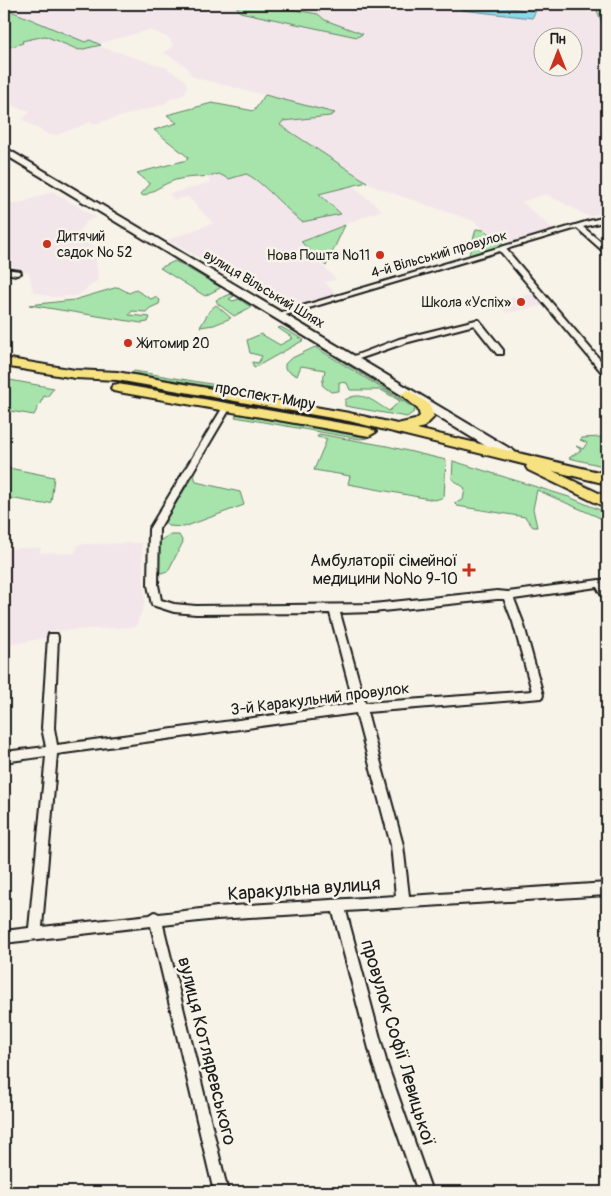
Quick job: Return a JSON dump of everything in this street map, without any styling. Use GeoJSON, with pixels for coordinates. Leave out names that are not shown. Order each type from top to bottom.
{"type":"FeatureCollection","features":[{"type":"Feature","properties":{"kind":"main road","name":"проспект Миру"},"geometry":{"type":"LineString","coordinates":[[4,362],[75,374],[125,378],[398,427],[509,454]]}},
{"type":"Feature","properties":{"kind":"main road","name":"проспект Миру"},"geometry":{"type":"LineString","coordinates":[[75,374],[111,386],[380,434],[546,474]]}},
{"type":"Feature","properties":{"kind":"main road"},"geometry":{"type":"LineString","coordinates":[[398,427],[414,426],[427,417],[424,407],[408,394]]}},
{"type":"Feature","properties":{"kind":"main road"},"geometry":{"type":"LineString","coordinates":[[509,454],[607,479]]}},
{"type":"Feature","properties":{"kind":"main road"},"geometry":{"type":"LineString","coordinates":[[509,454],[607,503]]}},
{"type":"Feature","properties":{"kind":"main road"},"geometry":{"type":"LineString","coordinates":[[528,459],[607,496]]}},
{"type":"Feature","properties":{"kind":"main road"},"geometry":{"type":"LineString","coordinates":[[546,474],[607,489]]}},
{"type":"Feature","properties":{"kind":"street","name":"вулиця Вільський Шлях"},"geometry":{"type":"LineString","coordinates":[[4,150],[509,454]]}},
{"type":"Feature","properties":{"kind":"street","name":"4-й Вільський провулок"},"geometry":{"type":"LineString","coordinates":[[278,314],[607,219]]}},
{"type":"Feature","properties":{"kind":"street"},"geometry":{"type":"LineString","coordinates":[[578,226],[607,250]]}},
{"type":"Feature","properties":{"kind":"street"},"geometry":{"type":"LineString","coordinates":[[502,249],[607,373]]}},
{"type":"Feature","properties":{"kind":"street"},"geometry":{"type":"LineString","coordinates":[[4,271],[17,273]]}},
{"type":"Feature","properties":{"kind":"street"},"geometry":{"type":"LineString","coordinates":[[350,359],[402,341],[476,322],[500,352]]}},
{"type":"Feature","properties":{"kind":"street"},"geometry":{"type":"LineString","coordinates":[[227,407],[156,525],[153,538],[153,584],[156,602],[174,608],[206,610],[373,608],[497,595],[508,596],[603,582],[607,595]]}},
{"type":"Feature","properties":{"kind":"street","name":"3-й Каракульний провулок"},"geometry":{"type":"LineString","coordinates":[[4,757],[360,708],[538,695],[518,622],[508,596]]}},
{"type":"Feature","properties":{"kind":"street"},"geometry":{"type":"LineString","coordinates":[[334,609],[397,844],[402,901]]}},
{"type":"Feature","properties":{"kind":"street"},"geometry":{"type":"LineString","coordinates":[[36,933],[52,750],[48,728],[53,637]]}},
{"type":"Feature","properties":{"kind":"street","name":"Каракульна вулиця"},"geometry":{"type":"LineString","coordinates":[[4,937],[155,918],[607,889]]}},
{"type":"Feature","properties":{"kind":"street","name":"провулок Софії Левицької"},"geometry":{"type":"LineString","coordinates":[[338,905],[380,1064],[425,1192]]}},
{"type":"Feature","properties":{"kind":"street","name":"вулиця Котляревського"},"geometry":{"type":"LineString","coordinates":[[155,918],[221,1192]]}},
{"type":"Feature","properties":{"kind":"shaded area"},"geometry":{"type":"Polygon","coordinates":[[[4,4],[235,4],[240,12],[357,37],[363,34],[325,20],[318,14],[261,4],[560,4],[561,9],[597,12],[596,9],[607,10],[607,40],[604,40],[603,60],[607,64],[607,210],[589,217],[546,194],[522,202],[554,230],[507,245],[473,221],[375,187],[280,125],[283,121],[330,116],[334,113],[193,77],[186,66],[164,53],[173,46],[169,38],[150,30],[101,43],[90,43],[167,68],[184,79],[187,86],[185,94],[170,99],[165,104],[94,124],[91,122],[57,135],[49,135],[23,120],[30,111],[4,103],[4,32],[37,22],[4,8],[4,4]]]}},
{"type":"Feature","properties":{"kind":"shaded area"},"geometry":{"type":"Polygon","coordinates":[[[243,168],[297,217],[319,195],[352,185],[382,210],[299,242],[336,279],[325,282],[336,294],[296,305],[266,288],[253,288],[167,240],[213,223],[188,197],[174,200],[169,194],[211,182],[207,178],[243,168]]]}},
{"type":"Feature","properties":{"kind":"shaded area","name":"Дитячий садок № 52"},"geometry":{"type":"Polygon","coordinates":[[[52,191],[96,217],[87,221],[79,231],[87,238],[86,243],[95,246],[98,280],[77,296],[52,297],[33,292],[29,273],[4,268],[4,204],[24,202],[52,191]]]}},
{"type":"Feature","properties":{"kind":"shaded area","name":"Школа «Успіх»"},"geometry":{"type":"Polygon","coordinates":[[[536,293],[547,305],[506,313],[496,300],[536,293]]]}},
{"type":"Feature","properties":{"kind":"shaded area"},"geometry":{"type":"Polygon","coordinates":[[[142,543],[145,602],[136,627],[51,631],[49,637],[4,646],[4,549],[41,547],[40,553],[57,552],[57,554],[75,553],[77,545],[82,544],[142,543]]]}},
{"type":"Feature","properties":{"kind":"green space"},"geometry":{"type":"Polygon","coordinates":[[[235,4],[261,4],[318,14],[325,20],[363,34],[357,37],[240,12],[235,4]]]}},
{"type":"Feature","properties":{"kind":"green space"},"geometry":{"type":"Polygon","coordinates":[[[4,8],[85,42],[90,40],[101,45],[79,50],[45,36],[22,41],[23,43],[4,49],[4,8]]]}},
{"type":"Feature","properties":{"kind":"green space"},"geometry":{"type":"Polygon","coordinates":[[[596,8],[607,10],[607,64],[603,60],[605,30],[596,8]]]}},
{"type":"Feature","properties":{"kind":"green space"},"geometry":{"type":"Polygon","coordinates":[[[265,95],[335,113],[330,116],[283,121],[280,125],[367,182],[319,194],[341,214],[302,222],[258,182],[246,174],[229,179],[219,174],[180,179],[143,196],[141,194],[150,184],[137,173],[187,160],[188,157],[154,130],[177,123],[167,115],[212,103],[254,111],[265,95]]]}},
{"type":"Feature","properties":{"kind":"green space"},"geometry":{"type":"Polygon","coordinates":[[[345,225],[326,266],[301,242],[345,225]]]}},
{"type":"Feature","properties":{"kind":"green space"},"geometry":{"type":"Polygon","coordinates":[[[476,229],[484,230],[504,245],[469,255],[476,229]]]}},
{"type":"Feature","properties":{"kind":"green space"},"geometry":{"type":"Polygon","coordinates":[[[175,261],[220,288],[205,296],[160,268],[175,261]]]}},
{"type":"Feature","properties":{"kind":"green space"},"geometry":{"type":"Polygon","coordinates":[[[118,287],[129,293],[136,290],[151,299],[155,297],[160,300],[159,304],[146,312],[132,311],[129,315],[150,317],[148,322],[141,323],[29,305],[74,300],[118,287]]]}},
{"type":"Feature","properties":{"kind":"green space"},"geometry":{"type":"Polygon","coordinates":[[[231,294],[234,296],[229,299],[233,301],[239,299],[251,307],[234,316],[218,304],[216,300],[231,294]]]}},
{"type":"Feature","properties":{"kind":"green space"},"geometry":{"type":"Polygon","coordinates":[[[216,305],[231,318],[214,325],[200,327],[210,310],[216,305]]]}},
{"type":"Feature","properties":{"kind":"green space"},"geometry":{"type":"Polygon","coordinates":[[[281,327],[304,340],[254,368],[252,362],[258,363],[262,356],[250,353],[247,340],[261,334],[280,345],[293,338],[278,328],[281,327]]]}},
{"type":"Feature","properties":{"kind":"green space"},"geometry":{"type":"Polygon","coordinates":[[[320,345],[415,405],[419,410],[317,346],[320,345]]]}},
{"type":"Feature","properties":{"kind":"green space"},"geometry":{"type":"Polygon","coordinates":[[[315,347],[414,408],[415,411],[407,417],[345,406],[345,400],[357,396],[368,398],[389,411],[400,401],[381,390],[350,390],[347,383],[339,382],[339,391],[331,392],[322,385],[325,370],[301,366],[297,376],[285,369],[285,364],[290,359],[315,347]]]}},
{"type":"Feature","properties":{"kind":"green space"},"geometry":{"type":"Polygon","coordinates":[[[134,371],[240,389],[225,389],[132,373],[134,371]]]}},
{"type":"Feature","properties":{"kind":"green space"},"geometry":{"type":"Polygon","coordinates":[[[4,379],[54,388],[47,397],[44,396],[34,415],[4,410],[4,379]]]}},
{"type":"Feature","properties":{"kind":"green space"},"geometry":{"type":"Polygon","coordinates":[[[237,414],[368,438],[360,439],[235,417],[237,414]]]}},
{"type":"Feature","properties":{"kind":"green space"},"geometry":{"type":"Polygon","coordinates":[[[319,434],[387,446],[446,460],[444,497],[435,500],[348,484],[350,476],[314,470],[327,439],[317,437],[319,434]]]}},
{"type":"Feature","properties":{"kind":"green space"},"geometry":{"type":"Polygon","coordinates":[[[601,437],[607,442],[607,467],[569,458],[581,450],[576,446],[583,449],[587,443],[580,440],[582,438],[601,437]]]}},
{"type":"Feature","properties":{"kind":"green space"},"geometry":{"type":"Polygon","coordinates":[[[453,461],[569,497],[607,513],[607,521],[537,490],[533,509],[537,527],[533,527],[525,517],[457,506],[454,503],[463,500],[465,488],[452,479],[453,461]]]}},
{"type":"Feature","properties":{"kind":"green space"},"geometry":{"type":"Polygon","coordinates":[[[4,467],[54,477],[51,502],[43,504],[4,497],[4,467]]]}},
{"type":"Feature","properties":{"kind":"green space"},"geometry":{"type":"Polygon","coordinates":[[[194,474],[196,482],[240,492],[244,505],[184,527],[168,526],[165,522],[194,474]]]}},
{"type":"Feature","properties":{"kind":"green space"},"geometry":{"type":"Polygon","coordinates":[[[169,535],[179,535],[183,542],[168,571],[161,573],[157,570],[158,542],[169,535]]]}},
{"type":"Feature","properties":{"kind":"water"},"geometry":{"type":"Polygon","coordinates":[[[465,4],[536,11],[532,18],[461,10],[465,4]]]}},
{"type":"Feature","properties":{"kind":"place","name":"Дитячий садок № 52"},"geometry":{"type":"Point","coordinates":[47,244]}},
{"type":"Feature","properties":{"kind":"place","name":"Нова Пошта №11"},"geometry":{"type":"Point","coordinates":[380,255]}},
{"type":"Feature","properties":{"kind":"place","name":"Школа «Успіх»"},"geometry":{"type":"Point","coordinates":[521,302]}},
{"type":"Feature","properties":{"kind":"place","name":"Житомир 20"},"geometry":{"type":"Point","coordinates":[128,343]}},
{"type":"Feature","properties":{"kind":"place","name":"Амбулаторії сімейної медицини №№ 9-10"},"geometry":{"type":"Point","coordinates":[469,570]}}]}
